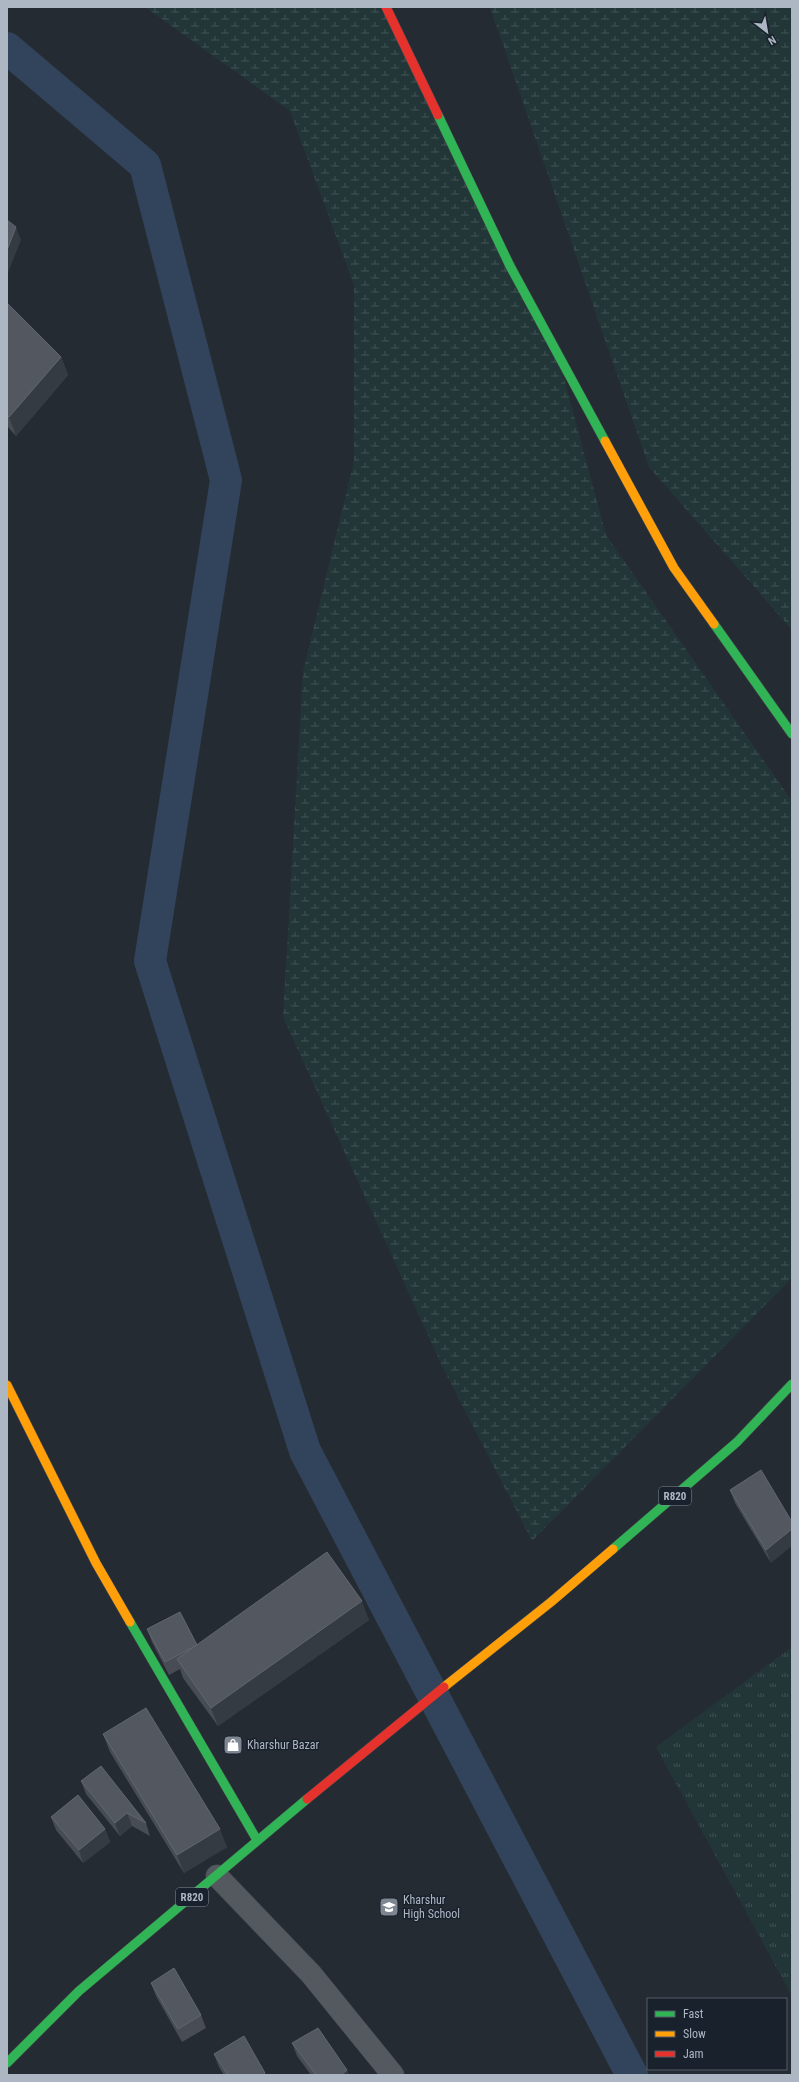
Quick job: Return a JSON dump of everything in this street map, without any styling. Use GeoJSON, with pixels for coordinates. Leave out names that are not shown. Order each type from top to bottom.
{"type":"FeatureCollection","features":[{"type":"Feature","properties":{"kind":"street"},"geometry":{"type":"LineString","coordinates":[[386,7],[510,266],[674,568],[792,734]]}},
{"type":"Feature","properties":{"kind":"street","name":"R820"},"geometry":{"type":"LineString","coordinates":[[7,2063],[79,1991],[382,1736],[551,1602],[737,1442],[792,1384]]}},
{"type":"Feature","properties":{"kind":"street"},"geometry":{"type":"LineString","coordinates":[[7,1385],[96,1563],[257,1840]]}},
{"type":"Feature","properties":{"kind":"street"},"geometry":{"type":"LineString","coordinates":[[217,1876],[311,1974],[393,2075]]}},
{"type":"Feature","properties":{"kind":"green space"},"geometry":{"type":"Polygon","coordinates":[[[145,7],[382,7],[553,337],[606,535],[792,801],[792,1278],[532,1541],[443,1368],[283,1017],[303,672],[354,461],[354,285],[290,111],[145,7]]]}},
{"type":"Feature","properties":{"kind":"green space"},"geometry":{"type":"Polygon","coordinates":[[[490,7],[792,7],[792,630],[649,467],[490,7]]]}},
{"type":"Feature","properties":{"kind":"green space"},"geometry":{"type":"Polygon","coordinates":[[[792,1647],[792,1996],[656,1747],[792,1647]]]}},
{"type":"Feature","properties":{"kind":"building"},"geometry":{"type":"Polygon","coordinates":[[[7,220],[16,227],[7,250],[7,220]]]}},
{"type":"Feature","properties":{"kind":"building"},"geometry":{"type":"Polygon","coordinates":[[[7,303],[61,357],[9,417],[7,415],[7,303]]]}},
{"type":"Feature","properties":{"kind":"building"},"geometry":{"type":"Polygon","coordinates":[[[761,1470],[792,1522],[792,1529],[766,1550],[730,1490],[761,1470]]]}},
{"type":"Feature","properties":{"kind":"building"},"geometry":{"type":"Polygon","coordinates":[[[327,1552],[362,1601],[211,1708],[177,1659],[327,1552]]]}},
{"type":"Feature","properties":{"kind":"building"},"geometry":{"type":"Polygon","coordinates":[[[180,1612],[197,1645],[165,1662],[147,1629],[180,1612]]]}},
{"type":"Feature","properties":{"kind":"building"},"geometry":{"type":"Polygon","coordinates":[[[146,1708],[220,1829],[177,1855],[103,1734],[146,1708]]]}},
{"type":"Feature","properties":{"kind":"building"},"geometry":{"type":"Polygon","coordinates":[[[101,1766],[146,1823],[127,1813],[115,1823],[81,1781],[101,1766]]]}},
{"type":"Feature","properties":{"kind":"building"},"geometry":{"type":"Polygon","coordinates":[[[78,1795],[105,1829],[79,1850],[51,1817],[78,1795]]]}},
{"type":"Feature","properties":{"kind":"building"},"geometry":{"type":"Polygon","coordinates":[[[174,1968],[201,2015],[178,2029],[151,1983],[174,1968]]]}},
{"type":"Feature","properties":{"kind":"building"},"geometry":{"type":"Polygon","coordinates":[[[318,2028],[347,2070],[341,2075],[316,2075],[292,2043],[318,2028]]]}},
{"type":"Feature","properties":{"kind":"building"},"geometry":{"type":"Polygon","coordinates":[[[244,2036],[265,2073],[263,2075],[228,2075],[214,2054],[244,2036]]]}},
{"type":"Feature","properties":{"kind":"waterway"},"geometry":{"type":"LineString","coordinates":[[7,48],[145,165],[226,480],[150,961],[305,1451],[632,2075]]}},
{"type":"Feature","properties":{"kind":"traffic: fast"},"geometry":{"type":"LineString","coordinates":[[438,115],[510,266],[605,441]]}},
{"type":"Feature","properties":{"kind":"traffic: fast"},"geometry":{"type":"LineString","coordinates":[[714,624],[792,734]]}},
{"type":"Feature","properties":{"kind":"traffic: fast"},"geometry":{"type":"LineString","coordinates":[[613,1549],[737,1442],[792,1384]]}},
{"type":"Feature","properties":{"kind":"traffic: fast"},"geometry":{"type":"LineString","coordinates":[[130,1622],[257,1840]]}},
{"type":"Feature","properties":{"kind":"traffic: fast"},"geometry":{"type":"LineString","coordinates":[[7,2063],[79,1991],[307,1799]]}},
{"type":"Feature","properties":{"kind":"traffic: slow"},"geometry":{"type":"LineString","coordinates":[[605,441],[674,568],[714,624]]}},
{"type":"Feature","properties":{"kind":"traffic: slow"},"geometry":{"type":"LineString","coordinates":[[7,1385],[96,1563],[130,1622]]}},
{"type":"Feature","properties":{"kind":"traffic: slow"},"geometry":{"type":"LineString","coordinates":[[444,1687],[551,1602],[613,1549]]}},
{"type":"Feature","properties":{"kind":"traffic: jam"},"geometry":{"type":"LineString","coordinates":[[386,7],[438,115]]}},
{"type":"Feature","properties":{"kind":"traffic: jam"},"geometry":{"type":"LineString","coordinates":[[307,1799],[444,1687]]}},
{"type":"Feature","properties":{"kind":"place","name":"Kharshur Bazar"},"geometry":{"type":"Point","coordinates":[233,1745]}},
{"type":"Feature","properties":{"kind":"place","name":"Kharshur High School"},"geometry":{"type":"Point","coordinates":[389,1907]}}]}
